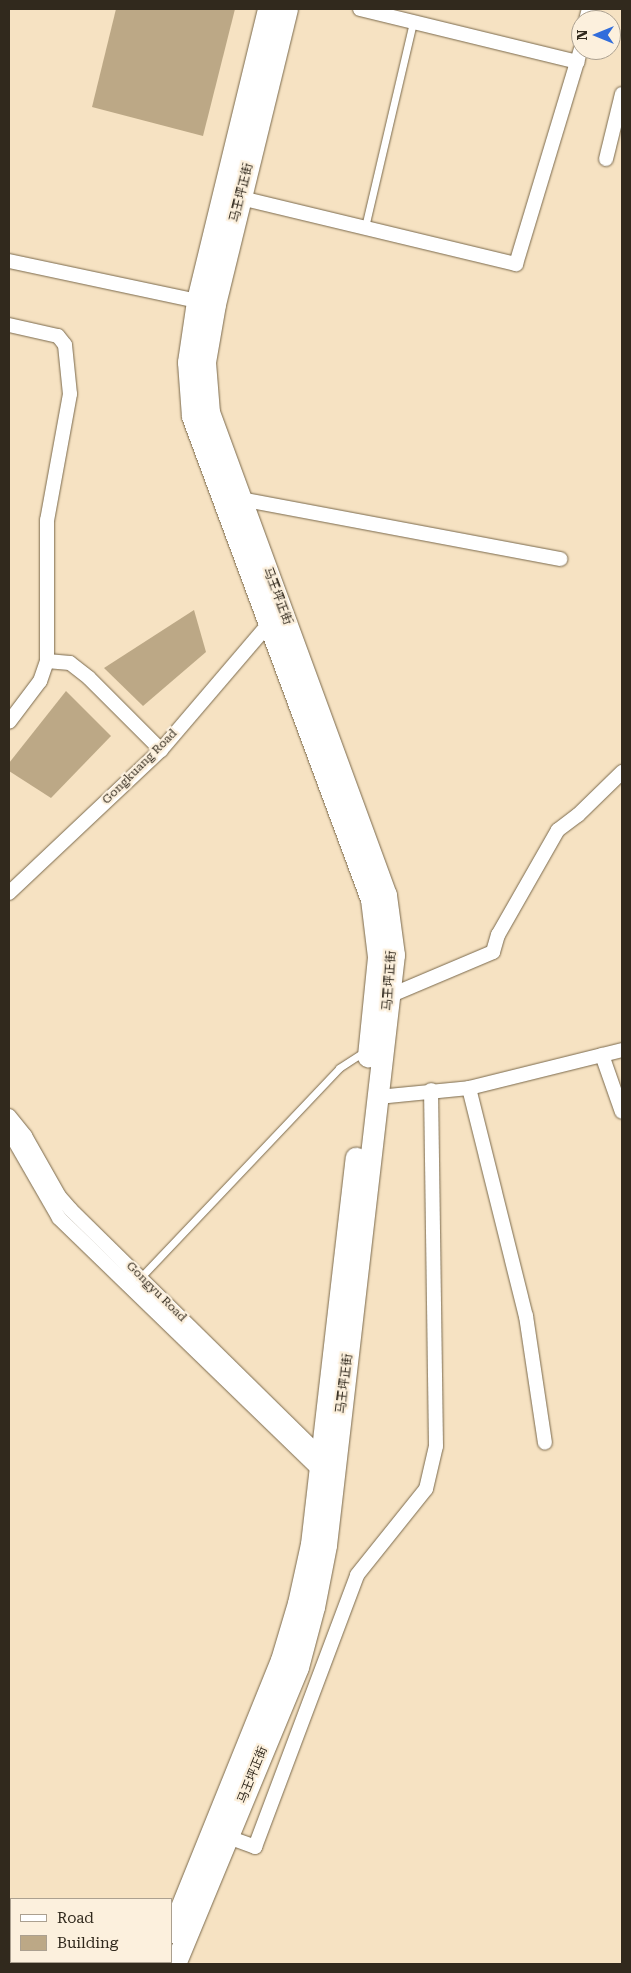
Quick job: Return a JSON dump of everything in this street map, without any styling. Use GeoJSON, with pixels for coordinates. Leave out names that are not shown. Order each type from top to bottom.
{"type":"FeatureCollection","features":[{"type":"Feature","properties":{"kind":"main road","name":"马王坪正街"},"geometry":{"type":"LineString","coordinates":[[175,1964],[298,1667],[314,1608],[326,1545],[394,955],[386,895],[275,616],[192,416],[188,362],[197,301],[268,9]]}},
{"type":"Feature","properties":{"kind":"main road","name":"马王坪正街"},"geometry":{"type":"LineString","coordinates":[[172,1930],[281,1660],[311,1544],[378,957],[371,899],[275,616],[240,499],[209,412],[205,362],[215,304],[287,9]]}},
{"type":"Feature","properties":{"kind":"street"},"geometry":{"type":"LineString","coordinates":[[360,9],[414,22],[571,53]]}},
{"type":"Feature","properties":{"kind":"street"},"geometry":{"type":"LineString","coordinates":[[241,198],[516,264],[578,60]]}},
{"type":"Feature","properties":{"kind":"street"},"geometry":{"type":"LineString","coordinates":[[606,159],[622,94]]}},
{"type":"Feature","properties":{"kind":"street"},"geometry":{"type":"LineString","coordinates":[[9,261],[197,301]]}},
{"type":"Feature","properties":{"kind":"street"},"geometry":{"type":"LineString","coordinates":[[9,326],[58,336],[65,344],[70,394],[48,520],[47,662],[40,681],[9,722]]}},
{"type":"Feature","properties":{"kind":"street"},"geometry":{"type":"LineString","coordinates":[[240,499],[560,559]]}},
{"type":"Feature","properties":{"kind":"street","name":"Gongkuang Road"},"geometry":{"type":"LineString","coordinates":[[9,893],[161,750],[275,616]]}},
{"type":"Feature","properties":{"kind":"street"},"geometry":{"type":"LineString","coordinates":[[47,662],[70,663],[83,673],[161,750]]}},
{"type":"Feature","properties":{"kind":"street"},"geometry":{"type":"LineString","coordinates":[[389,996],[493,952],[498,935],[558,830],[578,815],[622,772]]}},
{"type":"Feature","properties":{"kind":"street"},"geometry":{"type":"LineString","coordinates":[[378,1097],[431,1090],[468,1088],[622,1050]]}},
{"type":"Feature","properties":{"kind":"street"},"geometry":{"type":"LineString","coordinates":[[602,1055],[622,1112]]}},
{"type":"Feature","properties":{"kind":"street"},"geometry":{"type":"LineString","coordinates":[[468,1088],[526,1316],[545,1444]]}},
{"type":"Feature","properties":{"kind":"street"},"geometry":{"type":"LineString","coordinates":[[228,1837],[255,1847],[357,1575],[426,1488],[436,1446],[431,1090]]}},
{"type":"Feature","properties":{"kind":"street","name":"Gongyu Road"},"geometry":{"type":"LineString","coordinates":[[9,1116],[25,1136],[59,1196],[141,1277],[320,1463]]}},
{"type":"Feature","properties":{"kind":"street","name":"Gongyu Road"},"geometry":{"type":"LineString","coordinates":[[9,1131],[58,1218],[320,1463]]}},
{"type":"Feature","properties":{"kind":"lane"},"geometry":{"type":"LineString","coordinates":[[365,228],[414,22]]}},
{"type":"Feature","properties":{"kind":"lane"},"geometry":{"type":"LineString","coordinates":[[141,1277],[339,1068],[368,1049]]}},
{"type":"Feature","properties":{"kind":"building"},"geometry":{"type":"Polygon","coordinates":[[[116,9],[235,9],[203,136],[92,107],[116,9]]]}},
{"type":"Feature","properties":{"kind":"building"},"geometry":{"type":"Polygon","coordinates":[[[194,610],[206,652],[143,706],[104,668],[194,610]]]}},
{"type":"Feature","properties":{"kind":"building"},"geometry":{"type":"Polygon","coordinates":[[[66,691],[111,736],[51,798],[9,771],[9,763],[66,691]]]}}]}
